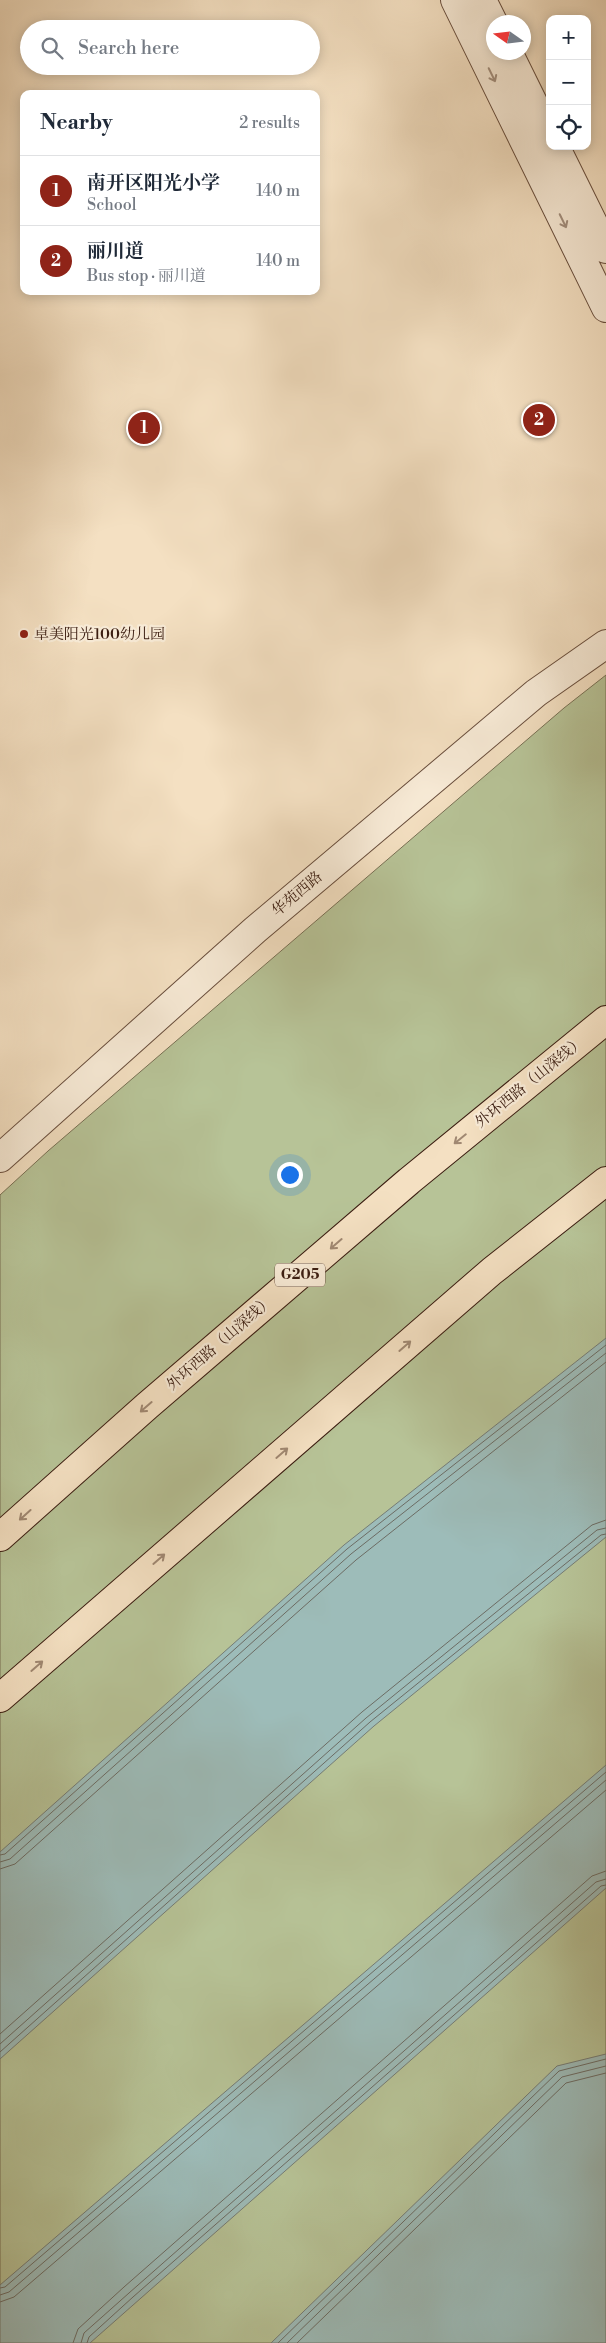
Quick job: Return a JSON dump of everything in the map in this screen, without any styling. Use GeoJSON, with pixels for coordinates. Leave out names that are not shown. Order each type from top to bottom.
{"type":"FeatureCollection","features":[{"type":"Feature","properties":{"kind":"highway","name":"外环西路（山深线）"},"geometry":{"type":"LineString","coordinates":[[0,1537],[147,1406],[402,1188],[606,1020]]}},
{"type":"Feature","properties":{"kind":"highway"},"geometry":{"type":"LineString","coordinates":[[0,1698],[492,1271],[606,1181]]}},
{"type":"Feature","properties":{"kind":"street"},"geometry":{"type":"LineString","coordinates":[[455,0],[606,308]]}},
{"type":"Feature","properties":{"kind":"street"},"geometry":{"type":"LineString","coordinates":[[482,0],[490,15]]}},
{"type":"Feature","properties":{"kind":"street"},"geometry":{"type":"LineString","coordinates":[[512,60],[546,129]]}},
{"type":"Feature","properties":{"kind":"street"},"geometry":{"type":"LineString","coordinates":[[557,150],[606,249]]}},
{"type":"Feature","properties":{"kind":"street","name":"华苑西路"},"geometry":{"type":"LineString","coordinates":[[0,1140],[247,918],[420,770],[606,626]]}},
{"type":"Feature","properties":{"kind":"street","name":"华苑西路"},"geometry":{"type":"LineString","coordinates":[[0,1158],[255,930],[536,693],[606,644]]}},
{"type":"Feature","properties":{"kind":"green space"},"geometry":{"type":"Polygon","coordinates":[[[606,675],[606,2343],[0,2343],[0,1195],[48,1151],[564,708],[606,675]]]}},
{"type":"Feature","properties":{"kind":"water"},"geometry":{"type":"Polygon","coordinates":[[[606,1338],[606,1537],[374,1726],[0,2059],[0,1852],[344,1545],[606,1338]]]}},
{"type":"Feature","properties":{"kind":"water"},"geometry":{"type":"Polygon","coordinates":[[[606,1765],[606,1888],[90,2343],[0,2343],[0,2285],[606,1765]]]}},
{"type":"Feature","properties":{"kind":"water"},"geometry":{"type":"Polygon","coordinates":[[[606,2054],[606,2343],[271,2343],[557,2066],[606,2054]]]}},
{"type":"Feature","properties":{"kind":"place","name":"丽川道"},"geometry":{"type":"Point","coordinates":[539,420]}},
{"type":"Feature","properties":{"kind":"place","name":"南开区阳光小学"},"geometry":{"type":"Point","coordinates":[144,428]}},
{"type":"Feature","properties":{"kind":"place","name":"卓美阳光100幼儿园"},"geometry":{"type":"Point","coordinates":[24,634]}}]}
